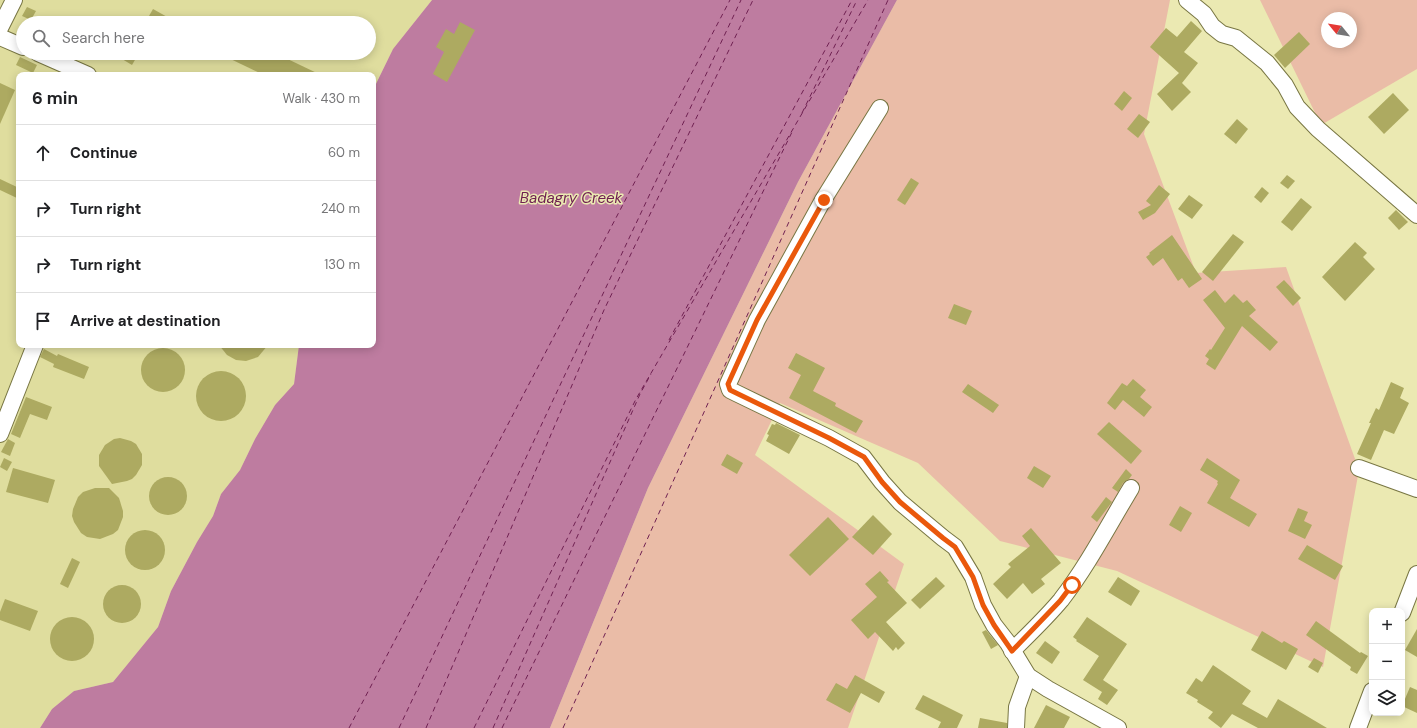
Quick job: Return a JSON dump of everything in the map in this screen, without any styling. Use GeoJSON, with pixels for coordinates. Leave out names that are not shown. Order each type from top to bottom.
{"type":"FeatureCollection","features":[{"type":"Feature","properties":{"kind":"street"},"geometry":{"type":"LineString","coordinates":[[0,28],[14,0]]}},
{"type":"Feature","properties":{"kind":"street"},"geometry":{"type":"LineString","coordinates":[[1187,0],[1204,14],[1212,26],[1222,34],[1236,38],[1267,63],[1286,85],[1297,107],[1318,129],[1417,215]]}},
{"type":"Feature","properties":{"kind":"street"},"geometry":{"type":"LineString","coordinates":[[0,37],[16,44]]}},
{"type":"Feature","properties":{"kind":"street"},"geometry":{"type":"LineString","coordinates":[[54,60],[81,72]]}},
{"type":"Feature","properties":{"kind":"street"},"geometry":{"type":"LineString","coordinates":[[880,108],[824,200],[757,320],[728,384],[730,390],[829,438],[864,457],[882,482],[900,502],[955,547],[973,577],[983,605],[994,625],[1028,676],[1048,689],[1118,728]]}},
{"type":"Feature","properties":{"kind":"street"},"geometry":{"type":"LineString","coordinates":[[0,434],[34,348]]}},
{"type":"Feature","properties":{"kind":"street"},"geometry":{"type":"LineString","coordinates":[[1359,468],[1417,488]]}},
{"type":"Feature","properties":{"kind":"street"},"geometry":{"type":"LineString","coordinates":[[1012,651],[1060,601],[1072,585],[1082,571],[1131,488]]}},
{"type":"Feature","properties":{"kind":"street"},"geometry":{"type":"LineString","coordinates":[[1404,608],[1417,574]]}},
{"type":"Feature","properties":{"kind":"street"},"geometry":{"type":"LineString","coordinates":[[1016,728],[1017,707],[1028,676]]}},
{"type":"Feature","properties":{"kind":"street"},"geometry":{"type":"LineString","coordinates":[[1358,728],[1369,699]]}},
{"type":"Feature","properties":{"kind":"shaded area"},"geometry":{"type":"Polygon","coordinates":[[[0,0],[432,0],[393,49],[376,84],[376,72],[16,72],[16,348],[299,348],[294,384],[275,405],[255,439],[240,470],[221,494],[213,516],[197,542],[171,591],[158,627],[113,682],[74,691],[52,709],[40,728],[0,728],[0,0]]]}},
{"type":"Feature","properties":{"kind":"shaded area"},"geometry":{"type":"Polygon","coordinates":[[[897,0],[1170,0],[1144,134],[1196,273],[1286,267],[1359,470],[1323,667],[1117,571],[1000,541],[918,463],[780,403],[755,455],[904,564],[848,728],[550,728],[648,488],[798,182],[897,0]]]}},
{"type":"Feature","properties":{"kind":"shaded area"},"geometry":{"type":"Polygon","coordinates":[[[1260,0],[1417,0],[1417,69],[1321,125],[1260,0]]]}},
{"type":"Feature","properties":{"kind":"water","name":"Badagry Creek"},"geometry":{"type":"Polygon","coordinates":[[[432,0],[897,0],[798,182],[648,488],[550,728],[40,728],[52,709],[74,691],[113,682],[158,627],[171,591],[197,542],[213,516],[221,494],[240,470],[255,439],[275,405],[294,384],[299,348],[376,348],[376,84],[393,49],[432,0]]]}},
{"type":"Feature","properties":{"kind":"building"},"geometry":{"type":"Polygon","coordinates":[[[27,7],[36,11],[33,16],[22,16],[27,7]]]}},
{"type":"Feature","properties":{"kind":"building"},"geometry":{"type":"Polygon","coordinates":[[[153,9],[166,16],[149,16],[153,9]]]}},
{"type":"Feature","properties":{"kind":"building"},"geometry":{"type":"Polygon","coordinates":[[[1191,21],[1202,31],[1184,52],[1198,63],[1182,83],[1191,92],[1172,111],[1157,94],[1179,73],[1150,47],[1166,28],[1177,37],[1191,21]]]}},
{"type":"Feature","properties":{"kind":"building"},"geometry":{"type":"Polygon","coordinates":[[[460,22],[475,30],[447,82],[433,74],[444,52],[436,47],[446,29],[454,34],[460,22]]]}},
{"type":"Feature","properties":{"kind":"building"},"geometry":{"type":"Polygon","coordinates":[[[1299,32],[1310,44],[1285,68],[1274,55],[1299,32]]]}},
{"type":"Feature","properties":{"kind":"building"},"geometry":{"type":"Polygon","coordinates":[[[18,60],[26,60],[37,65],[34,72],[31,72],[16,65],[18,60]]]}},
{"type":"Feature","properties":{"kind":"building"},"geometry":{"type":"Polygon","coordinates":[[[124,60],[135,60],[132,65],[124,60]]]}},
{"type":"Feature","properties":{"kind":"building"},"geometry":{"type":"Polygon","coordinates":[[[233,60],[290,60],[315,72],[258,72],[233,60]]]}},
{"type":"Feature","properties":{"kind":"building"},"geometry":{"type":"Polygon","coordinates":[[[0,83],[15,90],[0,124],[0,83]]]}},
{"type":"Feature","properties":{"kind":"building"},"geometry":{"type":"Polygon","coordinates":[[[1124,91],[1132,98],[1122,111],[1114,104],[1124,91]]]}},
{"type":"Feature","properties":{"kind":"building"},"geometry":{"type":"Polygon","coordinates":[[[1393,93],[1409,110],[1384,134],[1368,117],[1393,93]]]}},
{"type":"Feature","properties":{"kind":"building"},"geometry":{"type":"Polygon","coordinates":[[[1139,114],[1150,122],[1138,138],[1127,129],[1139,114]]]}},
{"type":"Feature","properties":{"kind":"building"},"geometry":{"type":"Polygon","coordinates":[[[1237,119],[1248,129],[1236,144],[1224,134],[1237,119]]]}},
{"type":"Feature","properties":{"kind":"building"},"geometry":{"type":"Polygon","coordinates":[[[1287,175],[1295,181],[1288,189],[1280,183],[1287,175]]]}},
{"type":"Feature","properties":{"kind":"building"},"geometry":{"type":"Polygon","coordinates":[[[911,178],[919,183],[905,205],[897,200],[911,178]]]}},
{"type":"Feature","properties":{"kind":"building"},"geometry":{"type":"Polygon","coordinates":[[[0,179],[16,187],[16,198],[0,190],[0,179]]]}},
{"type":"Feature","properties":{"kind":"building"},"geometry":{"type":"Polygon","coordinates":[[[1159,185],[1170,194],[1155,213],[1143,220],[1138,212],[1151,205],[1146,201],[1159,185]]]}},
{"type":"Feature","properties":{"kind":"building"},"geometry":{"type":"Polygon","coordinates":[[[1262,187],[1269,193],[1261,203],[1254,197],[1262,187]]]}},
{"type":"Feature","properties":{"kind":"building"},"geometry":{"type":"Polygon","coordinates":[[[1189,195],[1203,205],[1192,219],[1178,209],[1189,195]]]}},
{"type":"Feature","properties":{"kind":"building"},"geometry":{"type":"Polygon","coordinates":[[[1301,198],[1312,207],[1292,231],[1281,222],[1301,198]]]}},
{"type":"Feature","properties":{"kind":"building"},"geometry":{"type":"Polygon","coordinates":[[[1396,210],[1408,222],[1399,230],[1388,218],[1396,210]]]}},
{"type":"Feature","properties":{"kind":"building"},"geometry":{"type":"Polygon","coordinates":[[[1233,234],[1244,242],[1213,281],[1202,272],[1233,234]]]}},
{"type":"Feature","properties":{"kind":"building"},"geometry":{"type":"Polygon","coordinates":[[[1172,235],[1202,279],[1189,288],[1182,278],[1178,281],[1163,258],[1153,266],[1146,257],[1172,235]]]}},
{"type":"Feature","properties":{"kind":"building"},"geometry":{"type":"Polygon","coordinates":[[[1355,242],[1367,253],[1363,257],[1375,269],[1345,301],[1322,277],[1355,242]]]}},
{"type":"Feature","properties":{"kind":"building"},"geometry":{"type":"Polygon","coordinates":[[[1284,280],[1301,298],[1293,306],[1276,287],[1284,280]]]}},
{"type":"Feature","properties":{"kind":"building"},"geometry":{"type":"Polygon","coordinates":[[[1215,290],[1225,303],[1234,294],[1243,303],[1247,300],[1256,310],[1249,316],[1278,342],[1270,351],[1242,326],[1215,370],[1206,364],[1209,359],[1205,356],[1210,349],[1211,350],[1225,328],[1203,300],[1215,290]]]}},
{"type":"Feature","properties":{"kind":"building"},"geometry":{"type":"Polygon","coordinates":[[[954,304],[972,311],[966,325],[948,318],[954,304]]]}},
{"type":"Feature","properties":{"kind":"building"},"geometry":{"type":"Polygon","coordinates":[[[159,348],[167,348],[172,349],[179,354],[184,361],[184,379],[179,386],[172,391],[159,392],[151,389],[144,382],[141,374],[141,366],[144,358],[151,351],[159,348]]]}},
{"type":"Feature","properties":{"kind":"building"},"geometry":{"type":"Polygon","coordinates":[[[221,348],[266,348],[258,357],[246,361],[236,360],[227,355],[221,348]]]}},
{"type":"Feature","properties":{"kind":"building"},"geometry":{"type":"Polygon","coordinates":[[[44,349],[57,356],[58,354],[89,367],[84,379],[53,367],[54,364],[40,357],[44,349]]]}},
{"type":"Feature","properties":{"kind":"building"},"geometry":{"type":"Polygon","coordinates":[[[796,353],[825,368],[813,391],[836,403],[835,406],[863,421],[856,433],[789,398],[801,375],[788,368],[796,353]]]}},
{"type":"Feature","properties":{"kind":"building"},"geometry":{"type":"Polygon","coordinates":[[[221,371],[230,373],[241,382],[246,396],[244,405],[235,416],[221,421],[212,419],[201,410],[196,396],[198,387],[207,376],[221,371]]]}},
{"type":"Feature","properties":{"kind":"building"},"geometry":{"type":"Polygon","coordinates":[[[1133,379],[1146,390],[1140,397],[1152,407],[1144,417],[1123,400],[1115,410],[1107,403],[1122,383],[1127,386],[1133,379]]]}},
{"type":"Feature","properties":{"kind":"building"},"geometry":{"type":"Polygon","coordinates":[[[1391,382],[1404,388],[1400,398],[1409,403],[1394,434],[1384,430],[1371,460],[1357,454],[1376,408],[1379,410],[1391,382]]]}},
{"type":"Feature","properties":{"kind":"building"},"geometry":{"type":"Polygon","coordinates":[[[968,384],[999,405],[993,413],[962,392],[968,384]]]}},
{"type":"Feature","properties":{"kind":"building"},"geometry":{"type":"Polygon","coordinates":[[[26,397],[52,407],[47,420],[30,414],[20,438],[11,434],[26,397]]]}},
{"type":"Feature","properties":{"kind":"building"},"geometry":{"type":"Polygon","coordinates":[[[1109,422],[1142,451],[1131,464],[1097,434],[1109,422]]]}},
{"type":"Feature","properties":{"kind":"building"},"geometry":{"type":"Polygon","coordinates":[[[776,423],[800,435],[789,454],[766,441],[769,435],[767,434],[772,424],[775,425],[776,423]]]}},
{"type":"Feature","properties":{"kind":"building"},"geometry":{"type":"Polygon","coordinates":[[[120,438],[136,444],[142,454],[142,465],[132,479],[112,484],[99,466],[99,455],[105,445],[114,439],[120,438]]]}},
{"type":"Feature","properties":{"kind":"building"},"geometry":{"type":"Polygon","coordinates":[[[8,439],[15,443],[10,456],[1,452],[8,439]]]}},
{"type":"Feature","properties":{"kind":"building"},"geometry":{"type":"Polygon","coordinates":[[[727,454],[743,463],[737,474],[721,465],[727,454]]]}},
{"type":"Feature","properties":{"kind":"building"},"geometry":{"type":"Polygon","coordinates":[[[4,458],[12,462],[7,471],[0,467],[4,458]]]}},
{"type":"Feature","properties":{"kind":"building"},"geometry":{"type":"Polygon","coordinates":[[[1207,458],[1240,480],[1230,498],[1257,514],[1249,527],[1207,503],[1218,484],[1218,481],[1200,470],[1207,458]]]}},
{"type":"Feature","properties":{"kind":"building"},"geometry":{"type":"Polygon","coordinates":[[[1034,466],[1051,476],[1043,488],[1027,478],[1034,466]]]}},
{"type":"Feature","properties":{"kind":"building"},"geometry":{"type":"Polygon","coordinates":[[[13,468],[55,480],[48,503],[6,492],[13,468]]]}},
{"type":"Feature","properties":{"kind":"building"},"geometry":{"type":"Polygon","coordinates":[[[1126,469],[1132,475],[1123,483],[1118,492],[1112,488],[1126,469]]]}},
{"type":"Feature","properties":{"kind":"building"},"geometry":{"type":"Polygon","coordinates":[[[168,477],[178,480],[184,486],[187,496],[184,506],[178,512],[168,515],[158,512],[152,506],[149,496],[152,486],[158,480],[168,477]]]}},
{"type":"Feature","properties":{"kind":"building"},"geometry":{"type":"Polygon","coordinates":[[[95,488],[109,488],[119,498],[123,511],[123,517],[118,530],[113,534],[100,539],[87,537],[81,533],[72,516],[78,497],[83,492],[95,488]]]}},
{"type":"Feature","properties":{"kind":"building"},"geometry":{"type":"Polygon","coordinates":[[[1106,497],[1112,502],[1097,522],[1091,517],[1106,497]]]}},
{"type":"Feature","properties":{"kind":"building"},"geometry":{"type":"Polygon","coordinates":[[[1180,506],[1192,513],[1181,532],[1169,525],[1180,506]]]}},
{"type":"Feature","properties":{"kind":"building"},"geometry":{"type":"Polygon","coordinates":[[[1298,508],[1308,512],[1304,521],[1312,525],[1305,539],[1288,531],[1298,508]]]}},
{"type":"Feature","properties":{"kind":"building"},"geometry":{"type":"Polygon","coordinates":[[[873,515],[892,534],[873,555],[852,537],[873,515]]]}},
{"type":"Feature","properties":{"kind":"building"},"geometry":{"type":"Polygon","coordinates":[[[828,517],[849,539],[810,576],[789,555],[828,517]]]}},
{"type":"Feature","properties":{"kind":"building"},"geometry":{"type":"Polygon","coordinates":[[[1031,528],[1061,563],[1041,579],[1045,584],[1032,594],[1023,583],[1007,599],[993,584],[1011,567],[1008,564],[1030,546],[1022,536],[1031,528]]]}},
{"type":"Feature","properties":{"kind":"building"},"geometry":{"type":"Polygon","coordinates":[[[145,530],[153,532],[159,536],[163,542],[165,550],[163,558],[159,564],[153,568],[145,570],[137,568],[131,564],[127,558],[125,550],[127,542],[131,536],[137,532],[145,530]]]}},
{"type":"Feature","properties":{"kind":"building"},"geometry":{"type":"Polygon","coordinates":[[[1307,545],[1343,566],[1335,580],[1298,559],[1307,545]]]}},
{"type":"Feature","properties":{"kind":"building"},"geometry":{"type":"Polygon","coordinates":[[[72,558],[80,562],[68,588],[60,584],[72,558]]]}},
{"type":"Feature","properties":{"kind":"building"},"geometry":{"type":"Polygon","coordinates":[[[880,571],[889,581],[887,582],[907,603],[886,622],[905,643],[898,650],[896,647],[893,651],[875,632],[868,639],[851,620],[877,597],[865,584],[880,571]]]}},
{"type":"Feature","properties":{"kind":"building"},"geometry":{"type":"Polygon","coordinates":[[[936,577],[945,586],[920,609],[911,600],[936,577]]]}},
{"type":"Feature","properties":{"kind":"building"},"geometry":{"type":"Polygon","coordinates":[[[1118,577],[1140,591],[1131,606],[1108,592],[1118,577]]]}},
{"type":"Feature","properties":{"kind":"building"},"geometry":{"type":"Polygon","coordinates":[[[118,585],[126,585],[136,590],[140,597],[140,611],[136,618],[126,623],[118,623],[108,618],[106,615],[103,608],[103,600],[108,590],[111,588],[118,585]]]}},
{"type":"Feature","properties":{"kind":"building"},"geometry":{"type":"Polygon","coordinates":[[[5,599],[38,611],[30,631],[0,620],[0,612],[5,599]]]}},
{"type":"Feature","properties":{"kind":"building"},"geometry":{"type":"Polygon","coordinates":[[[72,617],[84,621],[90,627],[94,639],[90,651],[84,657],[72,661],[60,657],[54,651],[50,639],[54,627],[60,621],[72,617]]]}},
{"type":"Feature","properties":{"kind":"building"},"geometry":{"type":"Polygon","coordinates":[[[1087,617],[1127,644],[1103,680],[1118,690],[1107,705],[1098,699],[1102,692],[1083,680],[1099,656],[1076,641],[1077,640],[1073,637],[1087,617]]]}},
{"type":"Feature","properties":{"kind":"building"},"geometry":{"type":"Polygon","coordinates":[[[1316,621],[1360,653],[1361,652],[1368,656],[1357,674],[1350,670],[1351,667],[1306,635],[1316,621]]]}},
{"type":"Feature","properties":{"kind":"building"},"geometry":{"type":"Polygon","coordinates":[[[1417,629],[1417,657],[1405,650],[1417,629]]]}},
{"type":"Feature","properties":{"kind":"building"},"geometry":{"type":"Polygon","coordinates":[[[986,630],[998,645],[991,649],[982,632],[986,630]]]}},
{"type":"Feature","properties":{"kind":"building"},"geometry":{"type":"Polygon","coordinates":[[[1262,631],[1282,643],[1284,641],[1298,649],[1286,670],[1251,650],[1262,631]]]}},
{"type":"Feature","properties":{"kind":"building"},"geometry":{"type":"Polygon","coordinates":[[[1045,641],[1060,652],[1052,664],[1036,653],[1045,641]]]}},
{"type":"Feature","properties":{"kind":"building"},"geometry":{"type":"Polygon","coordinates":[[[1314,658],[1323,663],[1318,673],[1308,667],[1314,658]]]}},
{"type":"Feature","properties":{"kind":"building"},"geometry":{"type":"Polygon","coordinates":[[[1213,665],[1251,691],[1242,704],[1267,718],[1278,699],[1327,728],[1258,728],[1232,714],[1221,728],[1208,718],[1213,712],[1186,693],[1196,678],[1202,682],[1213,665]]]}},
{"type":"Feature","properties":{"kind":"building"},"geometry":{"type":"Polygon","coordinates":[[[855,675],[885,692],[879,703],[861,693],[850,713],[826,700],[836,683],[847,689],[855,675]]]}},
{"type":"Feature","properties":{"kind":"building"},"geometry":{"type":"Polygon","coordinates":[[[1410,687],[1417,690],[1417,713],[1405,707],[1405,699],[1410,687]]]}},
{"type":"Feature","properties":{"kind":"building"},"geometry":{"type":"Polygon","coordinates":[[[923,695],[963,715],[957,728],[938,728],[941,722],[915,709],[923,695]]]}},
{"type":"Feature","properties":{"kind":"building"},"geometry":{"type":"Polygon","coordinates":[[[1046,705],[1070,717],[1064,728],[1034,728],[1046,705]]]}},
{"type":"Feature","properties":{"kind":"building"},"geometry":{"type":"Polygon","coordinates":[[[980,718],[1007,723],[1007,728],[978,728],[980,718]]]}},
{"type":"Feature","properties":{"kind":"ferry route"},"geometry":{"type":"LineString","coordinates":[[349,728],[730,0]]}},
{"type":"Feature","properties":{"kind":"ferry route"},"geometry":{"type":"LineString","coordinates":[[399,728],[741,0]]}},
{"type":"Feature","properties":{"kind":"ferry route"},"geometry":{"type":"LineString","coordinates":[[426,728],[604,310],[753,0]]}},
{"type":"Feature","properties":{"kind":"ferry route"},"geometry":{"type":"LineString","coordinates":[[669,340],[852,0]]}},
{"type":"Feature","properties":{"kind":"ferry route"},"geometry":{"type":"LineString","coordinates":[[802,113],[857,0]]}},
{"type":"Feature","properties":{"kind":"ferry route"},"geometry":{"type":"LineString","coordinates":[[474,728],[636,399],[868,0]]}},
{"type":"Feature","properties":{"kind":"ferry route"},"geometry":{"type":"LineString","coordinates":[[563,728],[888,0]]}},
{"type":"Feature","properties":{"kind":"ferry route"},"geometry":{"type":"LineString","coordinates":[[502,728],[793,130]]}},
{"type":"Feature","properties":{"kind":"ferry route"},"geometry":{"type":"LineString","coordinates":[[493,728],[640,394],[651,374]]}},
{"type":"Feature","properties":{"kind":"route"},"geometry":{"type":"LineString","coordinates":[[824,200],[757,320],[728,384],[730,390],[829,438],[864,457],[882,482],[900,502],[955,547],[973,577],[983,605],[994,625],[1008,643],[1012,651],[1060,601],[1072,585]]}}]}
